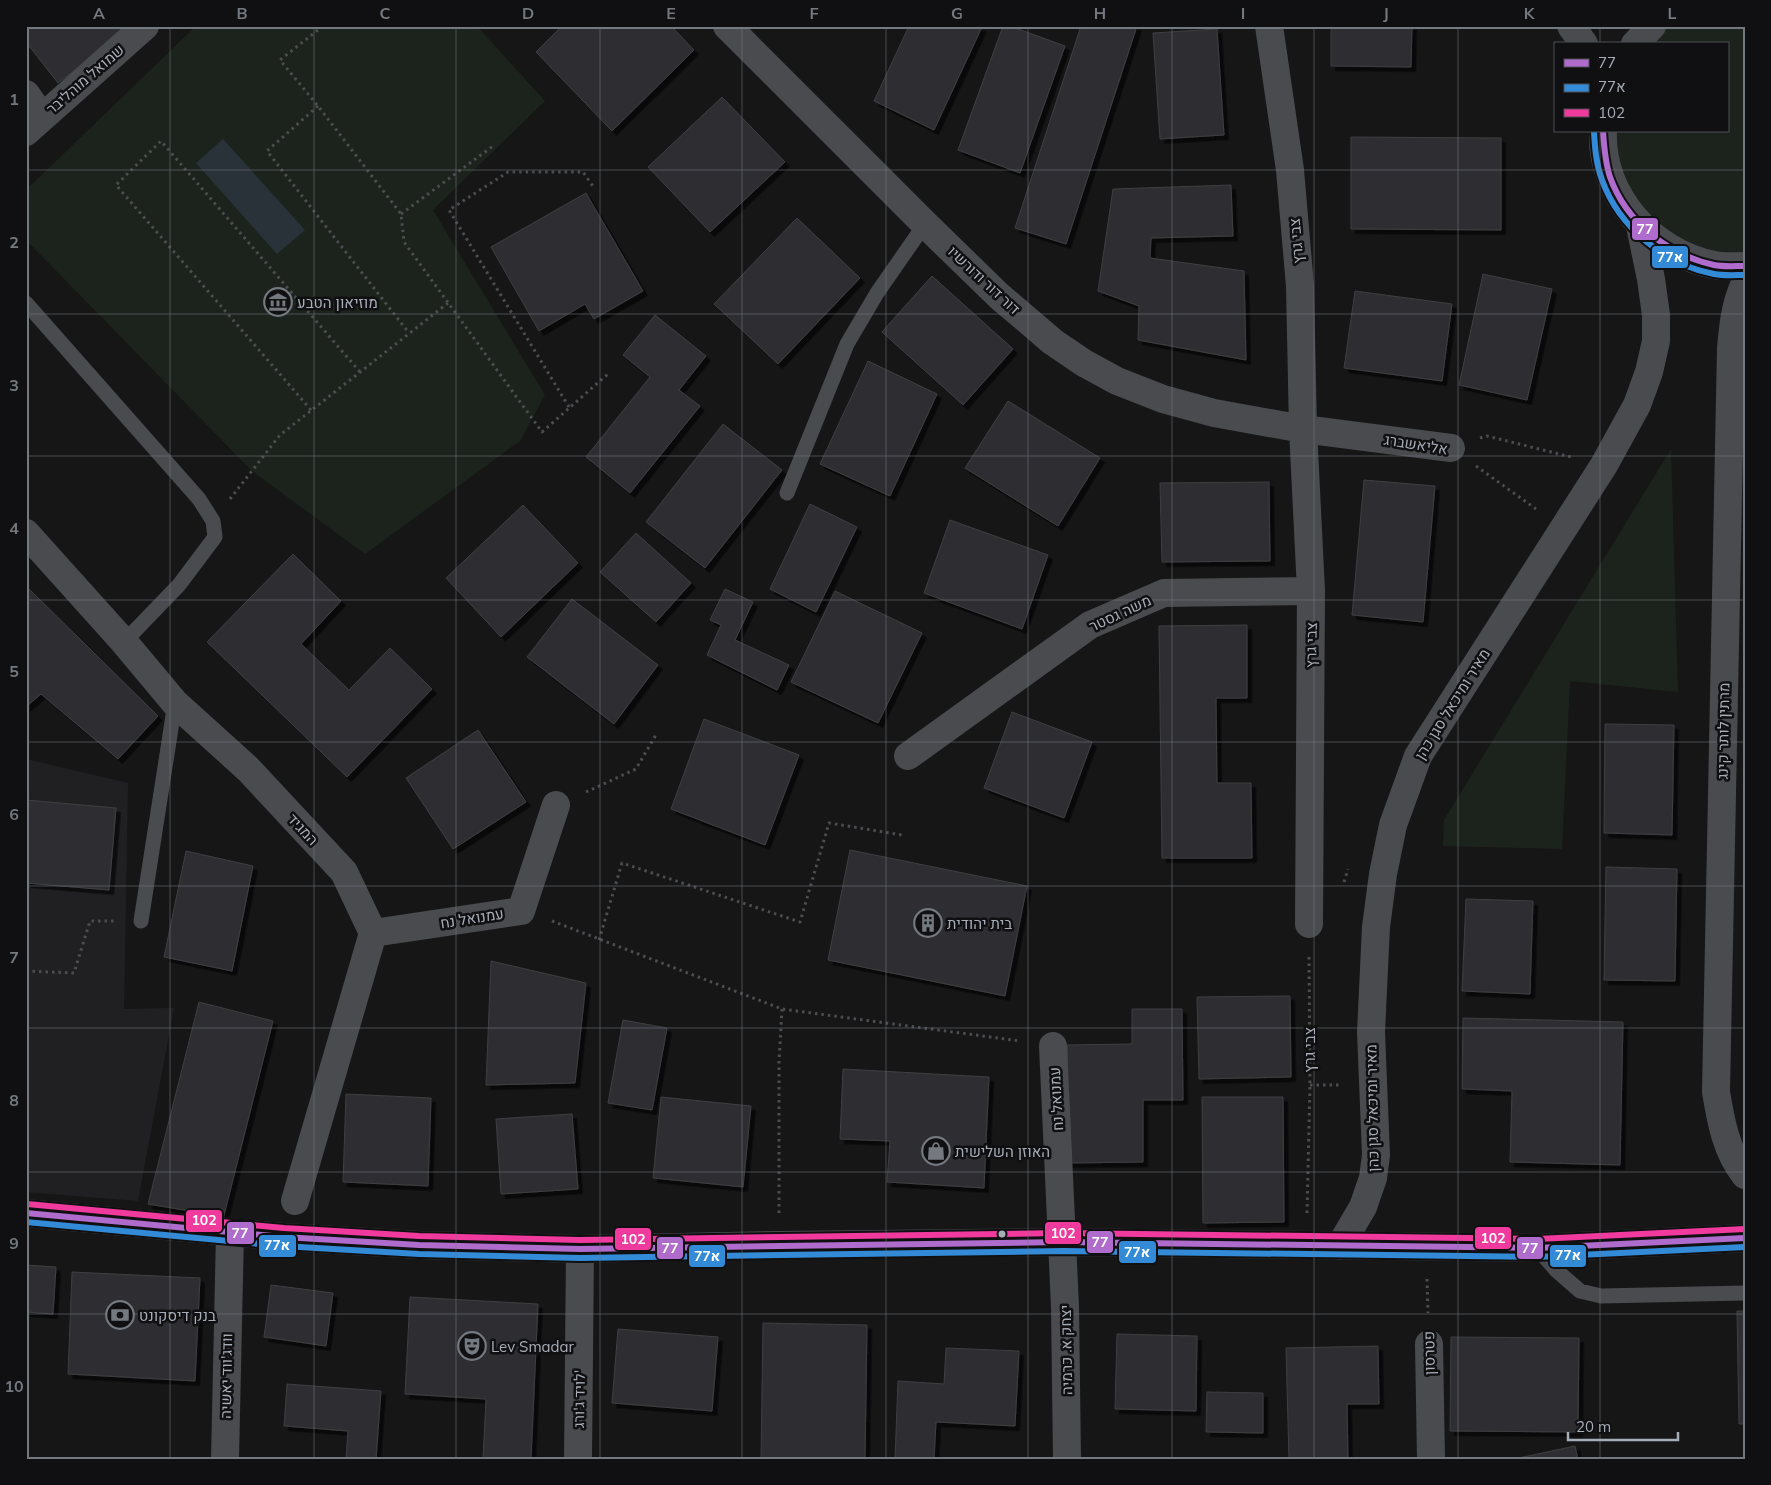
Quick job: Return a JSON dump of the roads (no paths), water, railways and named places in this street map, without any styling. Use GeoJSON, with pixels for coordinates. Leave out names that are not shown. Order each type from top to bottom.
{"type":"FeatureCollection","features":[{"type":"Feature","properties":{"kind":"street","name":"שמואל מוהליבר"},"geometry":{"type":"LineString","coordinates":[[34,124],[145,26]]}},
{"type":"Feature","properties":{"kind":"street","name":"דור דור ודורשיו"},"geometry":{"type":"LineString","coordinates":[[727,26],[925,224],[1006,302],[1053,342],[1084,363],[1117,381],[1163,399],[1214,414],[1303,429]]}},
{"type":"Feature","properties":{"kind":"street"},"geometry":{"type":"LineString","coordinates":[[1571,26],[1583,42]]}},
{"type":"Feature","properties":{"kind":"street"},"geometry":{"type":"LineString","coordinates":[[1637,42],[1652,26]]}},
{"type":"Feature","properties":{"kind":"street","name":"צבי גרץ"},"geometry":{"type":"LineString","coordinates":[[1268,31],[1290,170],[1299,276],[1303,429],[1312,591],[1309,924]]}},
{"type":"Feature","properties":{"kind":"street"},"geometry":{"type":"LineString","coordinates":[[26,94],[34,124]]}},
{"type":"Feature","properties":{"kind":"street"},"geometry":{"type":"LineString","coordinates":[[1603,132],[1602,143],[1608,173],[1622,201],[1640,226],[1674,251],[1714,265],[1745,266]]}},
{"type":"Feature","properties":{"kind":"street","name":"מאיר ומיכאל סגן כהן"},"geometry":{"type":"LineString","coordinates":[[1340,1246],[1367,1198],[1373,1178],[1376,1155],[1371,1032],[1376,927],[1383,874],[1393,825],[1418,756],[1604,465],[1637,404],[1649,372],[1656,341],[1656,315],[1651,279],[1640,226]]}},
{"type":"Feature","properties":{"kind":"street","name":"מרתין לותר קינג"},"geometry":{"type":"LineString","coordinates":[[1745,283],[1739,296],[1731,348],[1716,1092],[1723,1135],[1739,1168],[1745,1175]]}},
{"type":"Feature","properties":{"kind":"street","name":"אליאשברג"},"geometry":{"type":"LineString","coordinates":[[1303,429],[1451,448]]}},
{"type":"Feature","properties":{"kind":"street","name":"המגיד"},"geometry":{"type":"LineString","coordinates":[[26,533],[124,642],[175,703],[248,769],[344,872],[373,933]]}},
{"type":"Feature","properties":{"kind":"street","name":"משה גסטר"},"geometry":{"type":"LineString","coordinates":[[908,756],[1090,625],[1164,593],[1312,591]]}},
{"type":"Feature","properties":{"kind":"street","name":"עמנואל נח"},"geometry":{"type":"LineString","coordinates":[[373,933],[521,911],[556,805]]}},
{"type":"Feature","properties":{"kind":"street"},"geometry":{"type":"LineString","coordinates":[[295,1200],[373,933]]}},
{"type":"Feature","properties":{"kind":"street","name":"עמנואל נח"},"geometry":{"type":"LineString","coordinates":[[1053,1046],[1063,1242]]}},
{"type":"Feature","properties":{"kind":"street"},"geometry":{"type":"LineString","coordinates":[[26,1213],[230,1233],[419,1244],[580,1249],[1063,1242],[1538,1248],[1745,1238]]}},
{"type":"Feature","properties":{"kind":"street","name":"וודג'ווד יאשיה"},"geometry":{"type":"LineString","coordinates":[[225,1459],[230,1233]]}},
{"type":"Feature","properties":{"kind":"street","name":"יצחק א. כרמיה"},"geometry":{"type":"LineString","coordinates":[[1063,1242],[1067,1459]]}},
{"type":"Feature","properties":{"kind":"street","name":"לויד ג'ורג'"},"geometry":{"type":"LineString","coordinates":[[578,1459],[580,1249]]}},
{"type":"Feature","properties":{"kind":"street","name":"פטרסון"},"geometry":{"type":"LineString","coordinates":[[1429,1344],[1431,1459]]}},
{"type":"Feature","properties":{"kind":"lane"},"geometry":{"type":"LineString","coordinates":[[787,494],[847,344],[877,293],[925,224]]}},
{"type":"Feature","properties":{"kind":"lane"},"geometry":{"type":"LineString","coordinates":[[26,303],[199,499],[213,521],[215,537],[180,585],[124,642]]}},
{"type":"Feature","properties":{"kind":"lane"},"geometry":{"type":"LineString","coordinates":[[141,921],[175,703]]}},
{"type":"Feature","properties":{"kind":"lane"},"geometry":{"type":"LineString","coordinates":[[1538,1248],[1556,1270],[1580,1291],[1601,1296],[1745,1293]]}},
{"type":"Feature","properties":{"kind":"place","name":"מוזיאון הטבע"},"geometry":{"type":"Point","coordinates":[278,302]}},
{"type":"Feature","properties":{"kind":"place","name":"בית יהודית"},"geometry":{"type":"Point","coordinates":[928,923]}},
{"type":"Feature","properties":{"kind":"place","name":"האוזן השלישית"},"geometry":{"type":"Point","coordinates":[936,1151]}},
{"type":"Feature","properties":{"kind":"place","name":"בנק דיסקונט"},"geometry":{"type":"Point","coordinates":[120,1315]}},
{"type":"Feature","properties":{"kind":"place","name":"Lev Smadar"},"geometry":{"type":"Point","coordinates":[472,1346]}}]}
